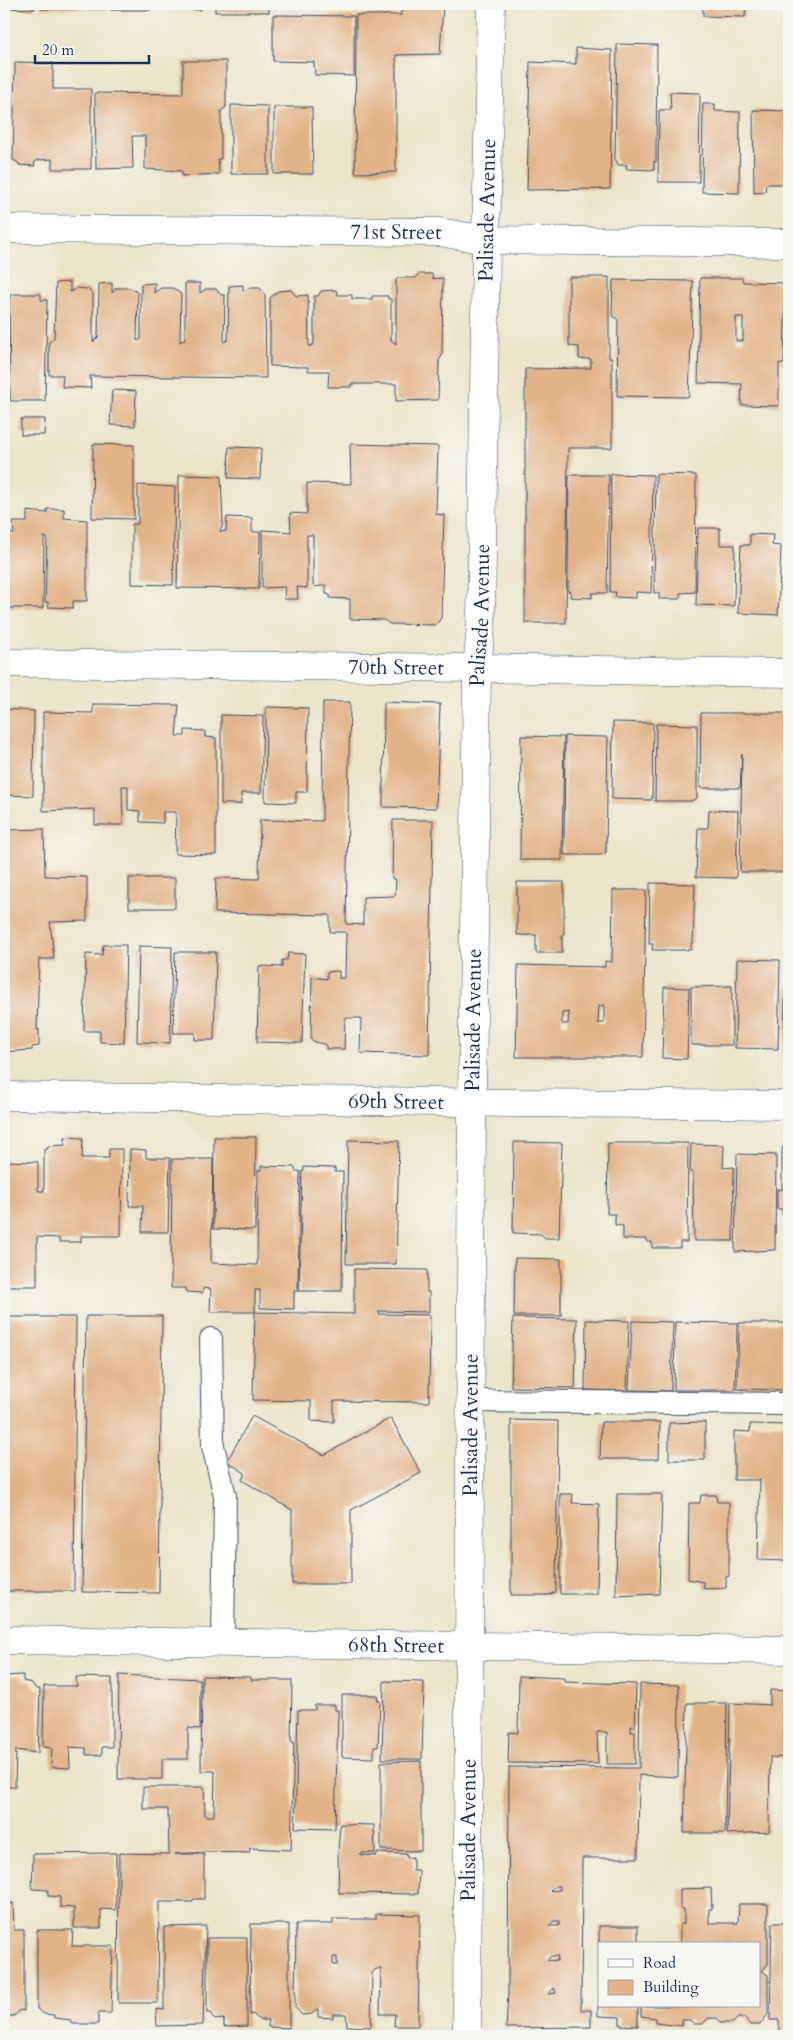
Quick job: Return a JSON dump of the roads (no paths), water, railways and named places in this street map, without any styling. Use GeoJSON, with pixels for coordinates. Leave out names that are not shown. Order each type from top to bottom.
{"type":"FeatureCollection","features":[{"type":"Feature","properties":{"kind":"street","name":"Palisade Avenue"},"geometry":{"type":"LineString","coordinates":[[468,2036],[472,1103],[477,668],[481,627],[491,4]]}},
{"type":"Feature","properties":{"kind":"street","name":"71st Street"},"geometry":{"type":"LineString","coordinates":[[4,229],[439,232],[486,240],[789,243]]}},
{"type":"Feature","properties":{"kind":"street","name":"70th Street"},"geometry":{"type":"LineString","coordinates":[[4,663],[789,673]]}},
{"type":"Feature","properties":{"kind":"street","name":"69th Street"},"geometry":{"type":"LineString","coordinates":[[4,1096],[472,1103],[789,1105]]}},
{"type":"Feature","properties":{"kind":"street","name":"68th Street"},"geometry":{"type":"LineString","coordinates":[[4,1640],[789,1650]]}},
{"type":"Feature","properties":{"kind":"lane"},"geometry":{"type":"LineString","coordinates":[[211,1339],[213,1446],[225,1496],[223,1642]]}},
{"type":"Feature","properties":{"kind":"lane"},"geometry":{"type":"LineString","coordinates":[[471,1401],[789,1404]]}}]}
